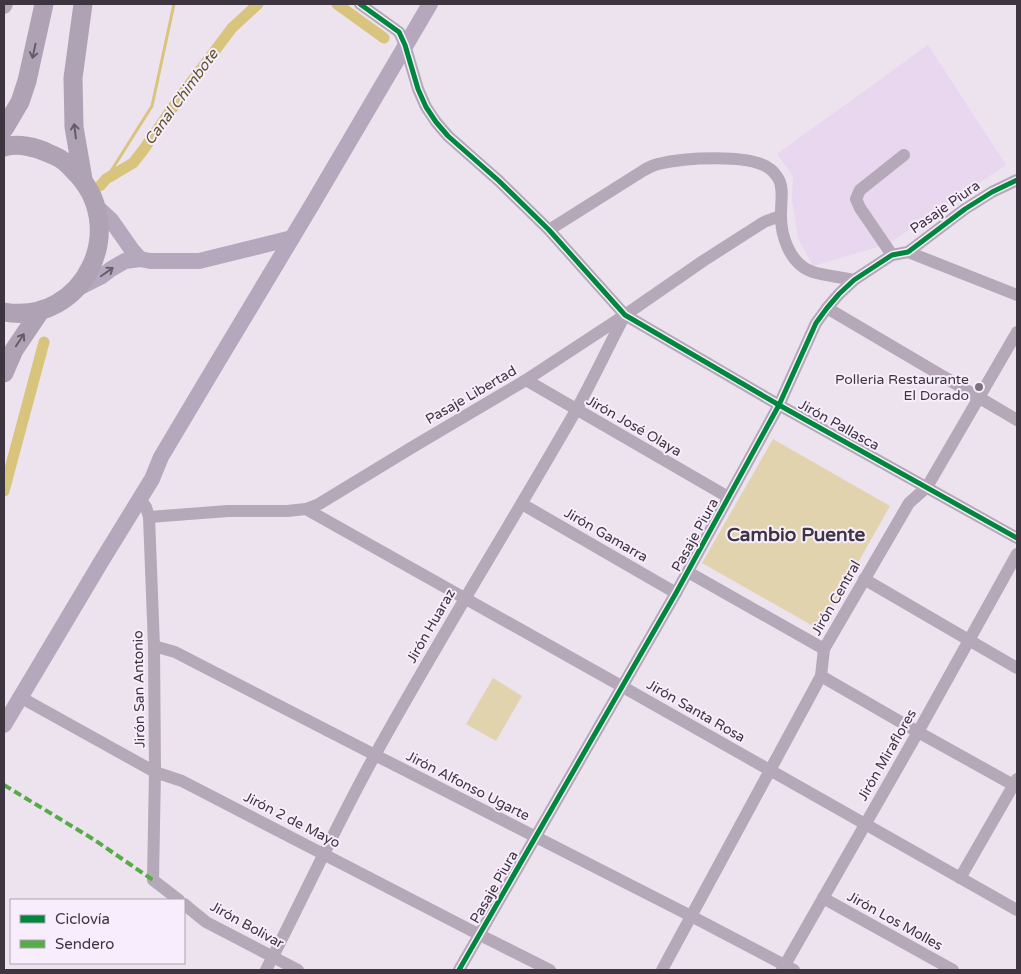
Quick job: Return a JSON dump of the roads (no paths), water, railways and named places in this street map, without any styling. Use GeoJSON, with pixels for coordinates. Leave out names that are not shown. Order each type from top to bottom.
{"type":"FeatureCollection","features":[{"type":"Feature","properties":{"kind":"highway"},"geometry":{"type":"LineString","coordinates":[[4,129],[20,102],[28,81],[44,4]]}},
{"type":"Feature","properties":{"kind":"highway"},"geometry":{"type":"LineString","coordinates":[[83,4],[73,78],[74,127],[83,179]]}},
{"type":"Feature","properties":{"kind":"highway"},"geometry":{"type":"LineString","coordinates":[[4,147],[9,145],[37,148],[62,160],[83,179],[91,192],[100,228],[97,251],[89,271],[76,289],[60,302],[41,310],[15,314],[4,312]]}},
{"type":"Feature","properties":{"kind":"highway"},"geometry":{"type":"LineString","coordinates":[[4,373],[14,350],[41,310]]}},
{"type":"Feature","properties":{"kind":"main road"},"geometry":{"type":"LineString","coordinates":[[4,725],[100,562],[140,500],[152,479],[161,457],[430,4]]}},
{"type":"Feature","properties":{"kind":"main road"},"geometry":{"type":"LineString","coordinates":[[96,206],[111,220],[140,259]]}},
{"type":"Feature","properties":{"kind":"main road"},"geometry":{"type":"LineString","coordinates":[[76,289],[102,276],[125,261],[140,259],[150,262],[199,261],[292,238]]}},
{"type":"Feature","properties":{"kind":"street"},"geometry":{"type":"LineString","coordinates":[[360,4],[399,32],[405,45]]}},
{"type":"Feature","properties":{"kind":"street","name":"Jirón Pallasca"},"geometry":{"type":"LineString","coordinates":[[405,45],[418,89],[426,107],[436,122],[448,136],[499,181],[549,230],[625,315],[779,405],[1017,538]]}},
{"type":"Feature","properties":{"kind":"street"},"geometry":{"type":"LineString","coordinates":[[892,256],[856,199],[860,190],[904,156]]}},
{"type":"Feature","properties":{"kind":"street"},"geometry":{"type":"LineString","coordinates":[[549,230],[656,164],[679,160],[730,158],[751,161],[770,168],[779,179],[781,190],[780,216],[784,236],[788,249],[799,263],[811,271],[854,280]]}},
{"type":"Feature","properties":{"kind":"street","name":"Pasaje Piura"},"geometry":{"type":"LineString","coordinates":[[459,970],[688,572],[779,405],[813,330],[827,308],[854,280],[892,256],[908,252],[965,209],[992,192],[1017,180]]}},
{"type":"Feature","properties":{"kind":"street","name":"Pasaje Libertad"},"geometry":{"type":"LineString","coordinates":[[149,518],[228,511],[287,511],[306,509],[334,495],[526,380],[703,261],[764,222],[780,216]]}},
{"type":"Feature","properties":{"kind":"street"},"geometry":{"type":"LineString","coordinates":[[908,252],[1017,295]]}},
{"type":"Feature","properties":{"kind":"street"},"geometry":{"type":"LineString","coordinates":[[827,308],[1017,420]]}},
{"type":"Feature","properties":{"kind":"street","name":"Jirón Huaraz"},"geometry":{"type":"LineString","coordinates":[[273,958],[375,755],[576,410],[625,315]]}},
{"type":"Feature","properties":{"kind":"street","name":"Jirón Central"},"geometry":{"type":"LineString","coordinates":[[662,970],[821,676],[824,649],[908,503],[927,487],[1017,332]]}},
{"type":"Feature","properties":{"kind":"street","name":"Jirón José Olaya"},"geometry":{"type":"LineString","coordinates":[[526,380],[728,497]]}},
{"type":"Feature","properties":{"kind":"street","name":"Jirón San Antonio"},"geometry":{"type":"LineString","coordinates":[[140,500],[146,507],[149,518],[154,646],[156,772],[153,880],[178,899]]}},
{"type":"Feature","properties":{"kind":"street","name":"Jirón Gamarra"},"geometry":{"type":"LineString","coordinates":[[522,504],[676,593]]}},
{"type":"Feature","properties":{"kind":"street","name":"Jirón Santa Rosa"},"geometry":{"type":"LineString","coordinates":[[306,509],[1017,910]]}},
{"type":"Feature","properties":{"kind":"street","name":"Jirón Miraflores"},"geometry":{"type":"LineString","coordinates":[[787,968],[823,898],[1017,554]]}},
{"type":"Feature","properties":{"kind":"street"},"geometry":{"type":"LineString","coordinates":[[688,572],[824,649]]}},
{"type":"Feature","properties":{"kind":"street"},"geometry":{"type":"LineString","coordinates":[[864,579],[1017,668]]}},
{"type":"Feature","properties":{"kind":"street","name":"Jirón Alfonso Ugarte"},"geometry":{"type":"LineString","coordinates":[[154,646],[175,652],[691,916],[787,968]]}},
{"type":"Feature","properties":{"kind":"street"},"geometry":{"type":"LineString","coordinates":[[821,676],[918,732],[1016,784],[960,878]]}},
{"type":"Feature","properties":{"kind":"street","name":"Jirón 2 de Mayo"},"geometry":{"type":"LineString","coordinates":[[20,697],[156,772],[182,780],[550,970]]}},
{"type":"Feature","properties":{"kind":"street","name":"Jirón Los Molles"},"geometry":{"type":"LineString","coordinates":[[823,898],[953,970]]}},
{"type":"Feature","properties":{"kind":"street","name":"Jirón Bolivar"},"geometry":{"type":"LineString","coordinates":[[185,905],[206,922],[298,970]]}},
{"type":"Feature","properties":{"kind":"street"},"geometry":{"type":"LineString","coordinates":[[266,970],[273,958]]}},
{"type":"Feature","properties":{"kind":"waterway"},"geometry":{"type":"LineString","coordinates":[[106,179],[152,106],[174,4]]}},
{"type":"Feature","properties":{"kind":"waterway","name":"Canal Chimbote"},"geometry":{"type":"LineString","coordinates":[[100,186],[106,179],[133,163],[232,28],[258,4]]}},
{"type":"Feature","properties":{"kind":"waterway","name":"Canal Chimbote"},"geometry":{"type":"LineString","coordinates":[[337,4],[384,38]]}},
{"type":"Feature","properties":{"kind":"waterway","name":"Canal Chimbote"},"geometry":{"type":"LineString","coordinates":[[4,491],[44,342]]}},
{"type":"Feature","properties":{"kind":"place","name":"Polleria Restaurante El Dorado"},"geometry":{"type":"Point","coordinates":[979,387]}},
{"type":"Feature","properties":{"kind":"district","name":"Cambio Puente"},"geometry":{"type":"Point","coordinates":[796,535]}}]}
